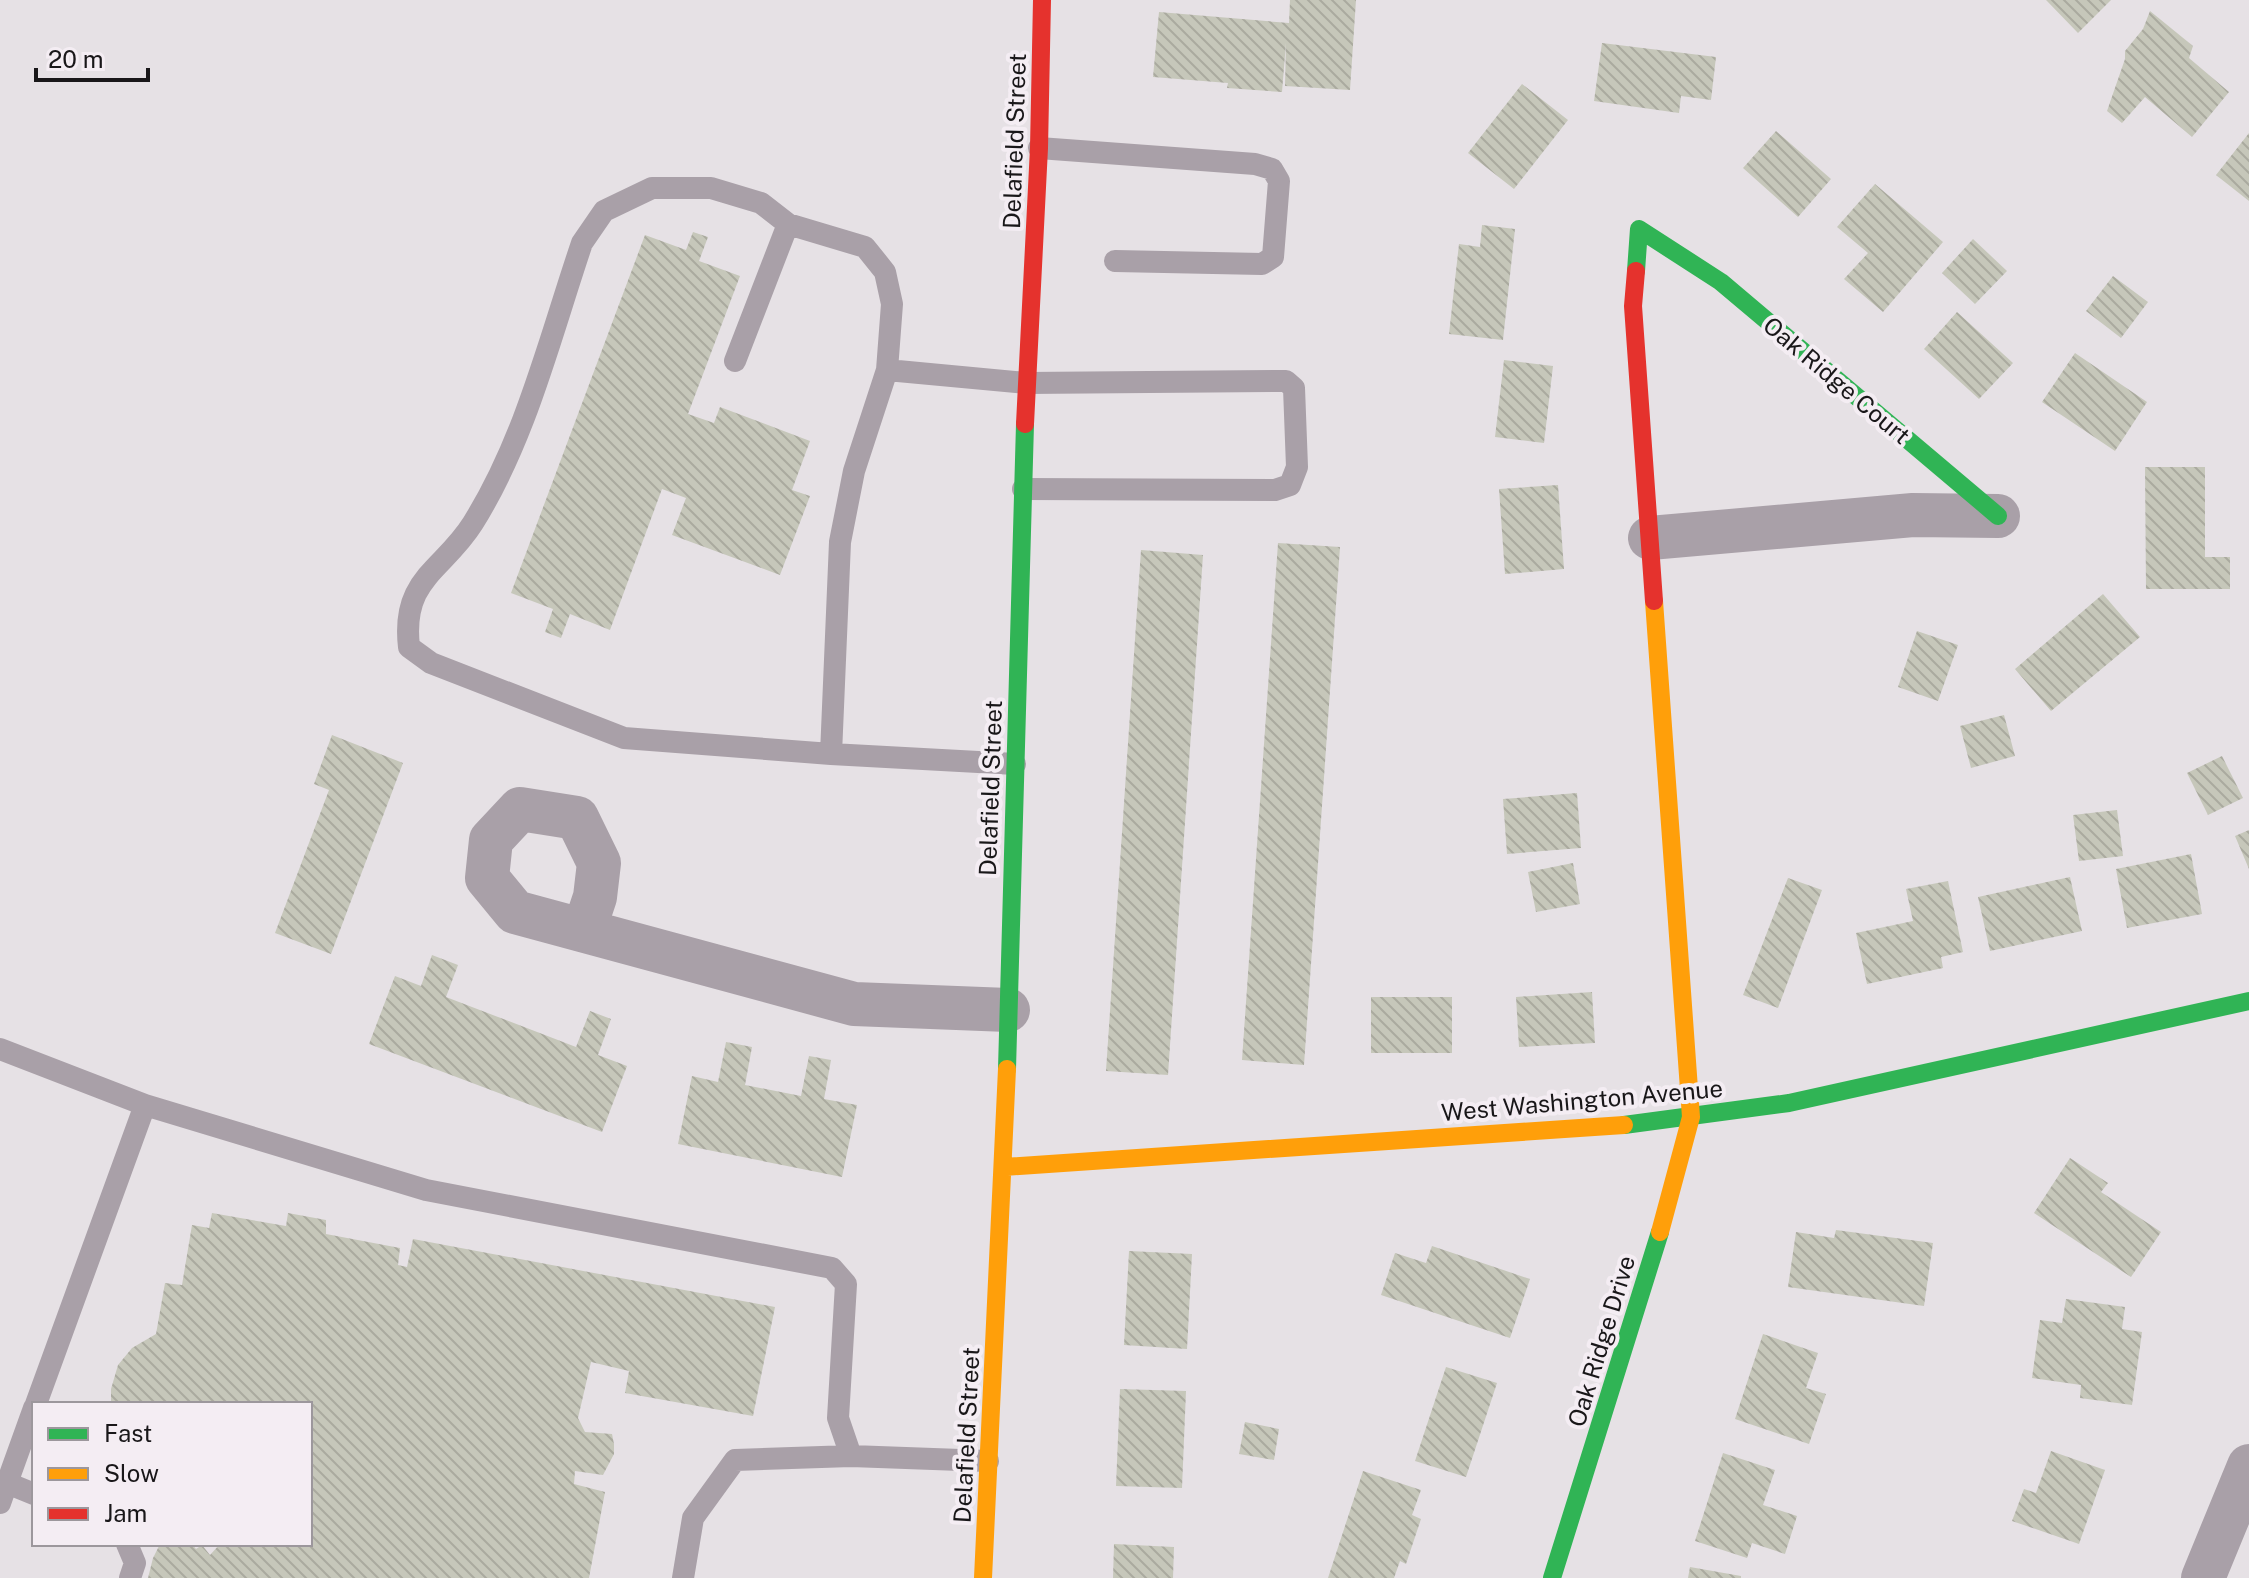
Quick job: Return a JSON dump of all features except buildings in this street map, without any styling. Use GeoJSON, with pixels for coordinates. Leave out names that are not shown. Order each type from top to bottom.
{"type":"FeatureCollection","features":[{"type":"Feature","properties":{"kind":"street","name":"Delafield Street"},"geometry":{"type":"LineString","coordinates":[[983,1578],[1004,1167],[1026,383],[1039,148],[1042,0]]}},
{"type":"Feature","properties":{"kind":"street","name":"Oak Ridge Court"},"geometry":{"type":"LineString","coordinates":[[1691,1117],[1633,306],[1639,229],[1721,282],[1998,516]]}},
{"type":"Feature","properties":{"kind":"street","name":"Oak Ridge Court"},"geometry":{"type":"LineString","coordinates":[[1650,538],[1913,515],[1998,516]]}},
{"type":"Feature","properties":{"kind":"street"},"geometry":{"type":"LineString","coordinates":[[584,930],[854,1004],[1008,1010]]}},
{"type":"Feature","properties":{"kind":"street","name":"West Washington Avenue"},"geometry":{"type":"LineString","coordinates":[[1004,1167],[1620,1126],[1691,1117],[1789,1103],[2249,1001]]}},
{"type":"Feature","properties":{"kind":"street","name":"Oak Ridge Drive"},"geometry":{"type":"LineString","coordinates":[[1552,1578],[1668,1207],[1691,1117]]}},
{"type":"Feature","properties":{"kind":"street"},"geometry":{"type":"LineString","coordinates":[[2203,1578],[2249,1466]]}},
{"type":"Feature","properties":{"kind":"lane"},"geometry":{"type":"LineString","coordinates":[[1039,148],[1255,164],[1272,169],[1279,181],[1273,257],[1262,264],[1115,261]]}},
{"type":"Feature","properties":{"kind":"lane"},"geometry":{"type":"LineString","coordinates":[[831,754],[840,542],[854,471],[887,370],[892,304],[885,272],[865,247],[788,224],[761,203],[711,188],[652,188],[604,211],[582,243],[502,473],[471,526],[426,576],[410,605],[406,624],[409,647],[431,663],[624,738],[831,754],[1015,764]]}},
{"type":"Feature","properties":{"kind":"lane"},"geometry":{"type":"LineString","coordinates":[[735,361],[788,224]]}},
{"type":"Feature","properties":{"kind":"lane"},"geometry":{"type":"LineString","coordinates":[[887,370],[1026,383],[1286,381],[1294,388],[1297,467],[1290,485],[1275,490],[1023,489]]}},
{"type":"Feature","properties":{"kind":"lane"},"geometry":{"type":"LineString","coordinates":[[0,1049],[145,1105],[426,1190],[832,1268],[846,1284],[838,1418],[851,1456]]}},
{"type":"Feature","properties":{"kind":"lane"},"geometry":{"type":"LineString","coordinates":[[36,1402],[145,1105]]}},
{"type":"Feature","properties":{"kind":"lane"},"geometry":{"type":"LineString","coordinates":[[32,1414],[3,1493],[32,1494]]}},
{"type":"Feature","properties":{"kind":"lane"},"geometry":{"type":"LineString","coordinates":[[683,1578],[693,1518],[735,1460],[851,1456],[988,1461]]}},
{"type":"Feature","properties":{"kind":"lane"},"geometry":{"type":"LineString","coordinates":[[128,1546],[135,1563],[130,1578]]}},
{"type":"Feature","properties":{"kind":"traffic: fast"},"geometry":{"type":"LineString","coordinates":[[1636,271],[1639,229],[1721,282],[1998,516]]}},
{"type":"Feature","properties":{"kind":"traffic: fast"},"geometry":{"type":"LineString","coordinates":[[1007,1069],[1025,424]]}},
{"type":"Feature","properties":{"kind":"traffic: fast"},"geometry":{"type":"LineString","coordinates":[[1624,1125],[1789,1103],[2249,1001]]}},
{"type":"Feature","properties":{"kind":"traffic: fast"},"geometry":{"type":"LineString","coordinates":[[1552,1578],[1660,1232]]}},
{"type":"Feature","properties":{"kind":"traffic: slow"},"geometry":{"type":"LineString","coordinates":[[1654,601],[1691,1117],[1660,1232]]}},
{"type":"Feature","properties":{"kind":"traffic: slow"},"geometry":{"type":"LineString","coordinates":[[983,1578],[1007,1069]]}},
{"type":"Feature","properties":{"kind":"traffic: slow"},"geometry":{"type":"LineString","coordinates":[[1004,1167],[1624,1125]]}},
{"type":"Feature","properties":{"kind":"traffic: jam"},"geometry":{"type":"LineString","coordinates":[[1025,424],[1039,148],[1042,0]]}},
{"type":"Feature","properties":{"kind":"traffic: jam"},"geometry":{"type":"LineString","coordinates":[[1636,271],[1633,306],[1654,601]]}}]}
